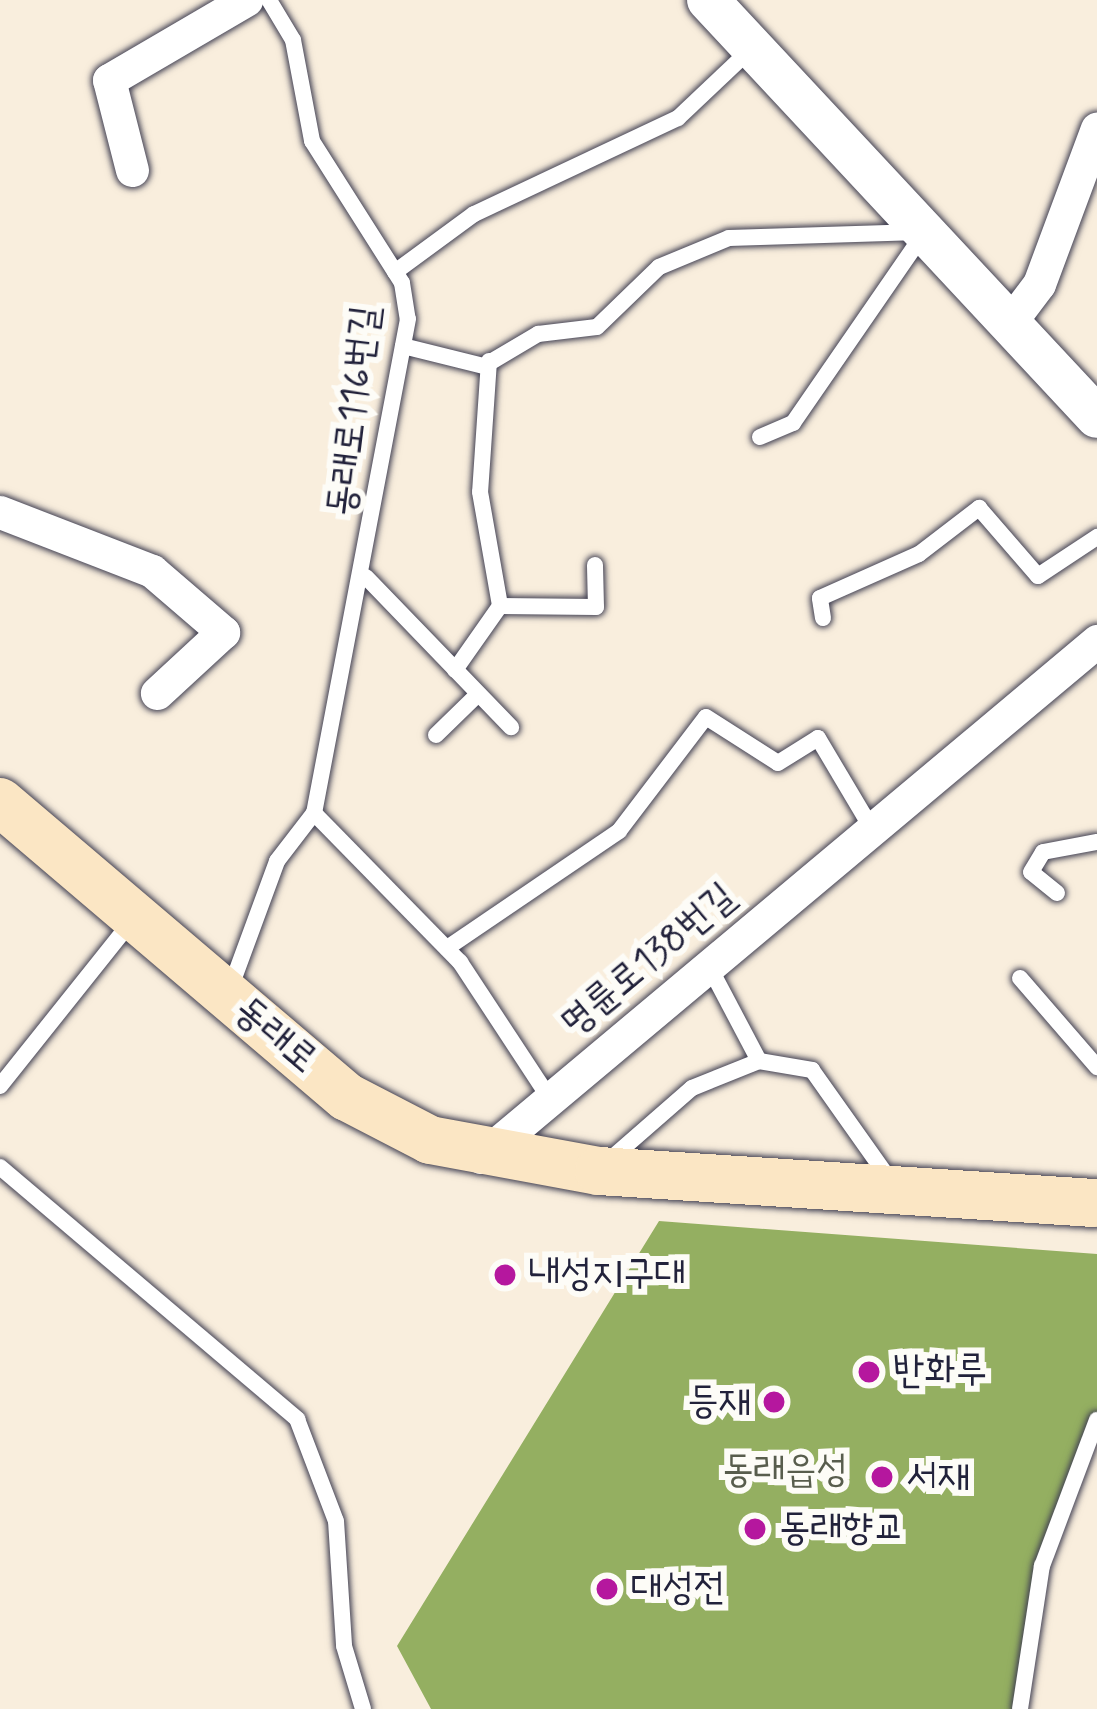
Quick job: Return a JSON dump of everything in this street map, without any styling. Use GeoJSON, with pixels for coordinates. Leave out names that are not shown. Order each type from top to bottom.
{"type":"FeatureCollection","features":[{"type":"Feature","properties":{"kind":"main road","name":"동래로"},"geometry":{"type":"LineString","coordinates":[[0,802],[347,1097],[479,1158],[599,1171],[1097,1203]]}},
{"type":"Feature","properties":{"kind":"street"},"geometry":{"type":"LineString","coordinates":[[132,170],[109,80],[246,0]]}},
{"type":"Feature","properties":{"kind":"street"},"geometry":{"type":"LineString","coordinates":[[708,0],[1097,417]]}},
{"type":"Feature","properties":{"kind":"street"},"geometry":{"type":"LineString","coordinates":[[1011,321],[1039,284],[1097,128]]}},
{"type":"Feature","properties":{"kind":"street"},"geometry":{"type":"LineString","coordinates":[[0,512],[152,572],[224,632],[157,693]]}},
{"type":"Feature","properties":{"kind":"street","name":"명륜로138번길"},"geometry":{"type":"LineString","coordinates":[[479,1158],[1097,641]]}},
{"type":"Feature","properties":{"kind":"lane","name":"동래로116번길"},"geometry":{"type":"LineString","coordinates":[[228,996],[278,861],[314,813],[366,577],[403,346],[395,272],[313,140],[293,40],[269,0]]}},
{"type":"Feature","properties":{"kind":"lane"},"geometry":{"type":"LineString","coordinates":[[395,272],[474,214],[678,118],[753,47]]}},
{"type":"Feature","properties":{"kind":"lane"},"geometry":{"type":"LineString","coordinates":[[403,346],[489,362],[538,334],[597,327],[659,266],[729,238],[926,231]]}},
{"type":"Feature","properties":{"kind":"lane"},"geometry":{"type":"LineString","coordinates":[[760,437],[793,424],[926,231]]}},
{"type":"Feature","properties":{"kind":"lane"},"geometry":{"type":"LineString","coordinates":[[455,670],[500,606],[480,492],[489,362]]}},
{"type":"Feature","properties":{"kind":"lane"},"geometry":{"type":"LineString","coordinates":[[823,619],[820,598],[919,554],[979,508],[1038,576],[1097,537]]}},
{"type":"Feature","properties":{"kind":"lane"},"geometry":{"type":"LineString","coordinates":[[500,606],[596,607],[596,565]]}},
{"type":"Feature","properties":{"kind":"lane","name":"동래로116번길"},"geometry":{"type":"LineString","coordinates":[[366,577],[455,670],[474,698],[511,727]]}},
{"type":"Feature","properties":{"kind":"lane"},"geometry":{"type":"LineString","coordinates":[[436,735],[474,698]]}},
{"type":"Feature","properties":{"kind":"lane"},"geometry":{"type":"LineString","coordinates":[[447,948],[620,831],[706,717],[778,763],[818,738],[872,829]]}},
{"type":"Feature","properties":{"kind":"lane"},"geometry":{"type":"LineString","coordinates":[[314,813],[447,948],[550,1099]]}},
{"type":"Feature","properties":{"kind":"lane"},"geometry":{"type":"LineString","coordinates":[[1057,893],[1031,872],[1043,852],[1097,842]]}},
{"type":"Feature","properties":{"kind":"lane"},"geometry":{"type":"LineString","coordinates":[[0,1086],[136,917]]}},
{"type":"Feature","properties":{"kind":"lane"},"geometry":{"type":"LineString","coordinates":[[709,966],[760,1060]]}},
{"type":"Feature","properties":{"kind":"lane"},"geometry":{"type":"LineString","coordinates":[[1020,978],[1097,1067]]}},
{"type":"Feature","properties":{"kind":"lane"},"geometry":{"type":"LineString","coordinates":[[599,1171],[692,1088],[760,1060],[812,1070],[897,1191]]}},
{"type":"Feature","properties":{"kind":"lane"},"geometry":{"type":"LineString","coordinates":[[0,1167],[297,1419],[336,1521],[344,1646],[364,1709]]}},
{"type":"Feature","properties":{"kind":"lane"},"geometry":{"type":"LineString","coordinates":[[1020,1709],[1042,1566],[1097,1420]]}},
{"type":"Feature","properties":{"kind":"green space","name":"동래읍성"},"geometry":{"type":"Polygon","coordinates":[[[659,1221],[1097,1254],[1097,1420],[1042,1566],[1020,1709],[431,1709],[397,1646],[659,1221]]]}},
{"type":"Feature","properties":{"kind":"place","name":"내성지구대"},"geometry":{"type":"Point","coordinates":[505,1275]}},
{"type":"Feature","properties":{"kind":"place","name":"반화루"},"geometry":{"type":"Point","coordinates":[869,1372]}},
{"type":"Feature","properties":{"kind":"place","name":"등재"},"geometry":{"type":"Point","coordinates":[774,1402]}},
{"type":"Feature","properties":{"kind":"place","name":"서재"},"geometry":{"type":"Point","coordinates":[882,1477]}},
{"type":"Feature","properties":{"kind":"place","name":"동래향교"},"geometry":{"type":"Point","coordinates":[755,1529]}},
{"type":"Feature","properties":{"kind":"place","name":"대성전"},"geometry":{"type":"Point","coordinates":[607,1589]}}]}
